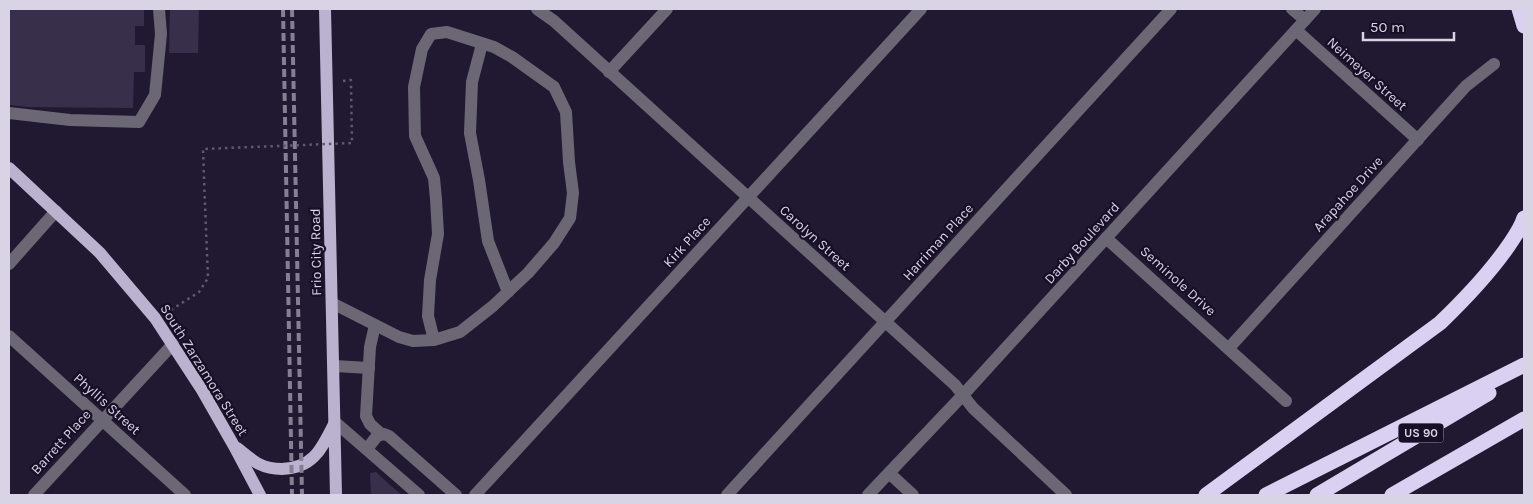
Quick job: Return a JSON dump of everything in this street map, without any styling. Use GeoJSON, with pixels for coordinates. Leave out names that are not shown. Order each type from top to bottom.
{"type":"FeatureCollection","features":[{"type":"Feature","properties":{"kind":"highway"},"geometry":{"type":"LineString","coordinates":[[1519,9],[1524,26]]}},
{"type":"Feature","properties":{"kind":"highway"},"geometry":{"type":"LineString","coordinates":[[1206,495],[1440,324],[1496,265],[1521,226],[1524,218]]}},
{"type":"Feature","properties":{"kind":"highway"},"geometry":{"type":"LineString","coordinates":[[1266,495],[1524,365]]}},
{"type":"Feature","properties":{"kind":"highway","name":"US 90"},"geometry":{"type":"LineString","coordinates":[[1317,495],[1524,372]]}},
{"type":"Feature","properties":{"kind":"highway","name":"US 90"},"geometry":{"type":"LineString","coordinates":[[1392,495],[1524,419]]}},
{"type":"Feature","properties":{"kind":"main road","name":"Frio City Road"},"geometry":{"type":"LineString","coordinates":[[325,9],[336,495]]}},
{"type":"Feature","properties":{"kind":"main road","name":"South Zarzamora Street"},"geometry":{"type":"LineString","coordinates":[[9,168],[100,253],[130,287],[173,344],[202,390],[234,446],[257,494]]}},
{"type":"Feature","properties":{"kind":"main road"},"geometry":{"type":"LineString","coordinates":[[234,446],[260,465],[275,469],[301,466],[315,456],[325,442],[335,422]]}},
{"type":"Feature","properties":{"kind":"street"},"geometry":{"type":"LineString","coordinates":[[9,113],[70,120],[139,122],[155,96],[161,34],[159,9]]}},
{"type":"Feature","properties":{"kind":"street","name":"Carolyn Street"},"geometry":{"type":"LineString","coordinates":[[537,9],[554,21],[955,385],[973,408],[1066,495]]}},
{"type":"Feature","properties":{"kind":"street"},"geometry":{"type":"LineString","coordinates":[[609,72],[667,9]]}},
{"type":"Feature","properties":{"kind":"street","name":"Kirk Place"},"geometry":{"type":"LineString","coordinates":[[475,495],[921,9]]}},
{"type":"Feature","properties":{"kind":"street","name":"Harriman Place"},"geometry":{"type":"LineString","coordinates":[[726,495],[1171,9]]}},
{"type":"Feature","properties":{"kind":"street","name":"Neimeyer Street"},"geometry":{"type":"LineString","coordinates":[[1292,9],[1300,25],[1418,140]]}},
{"type":"Feature","properties":{"kind":"street","name":"Darby Boulevard"},"geometry":{"type":"LineString","coordinates":[[868,495],[963,395],[1316,9]]}},
{"type":"Feature","properties":{"kind":"street"},"geometry":{"type":"LineString","coordinates":[[332,303],[399,337],[413,340],[434,340],[460,332],[528,273],[554,243],[570,218],[573,193],[568,162],[566,112],[554,87],[494,48],[446,32],[431,34],[422,49],[414,87],[415,136],[434,178],[436,199],[438,234],[430,280],[428,316],[434,340]]}},
{"type":"Feature","properties":{"kind":"street"},"geometry":{"type":"LineString","coordinates":[[482,44],[472,82],[470,133],[488,241],[508,292]]}},
{"type":"Feature","properties":{"kind":"street","name":"Arapahoe Drive"},"geometry":{"type":"LineString","coordinates":[[1229,348],[1466,86],[1494,64]]}},
{"type":"Feature","properties":{"kind":"street"},"geometry":{"type":"LineString","coordinates":[[9,264],[56,211]]}},
{"type":"Feature","properties":{"kind":"street","name":"Seminole Drive"},"geometry":{"type":"LineString","coordinates":[[1106,238],[1229,348],[1286,402]]}},
{"type":"Feature","properties":{"kind":"street"},"geometry":{"type":"LineString","coordinates":[[375,325],[370,347],[366,416],[370,424],[387,436],[456,495]]}},
{"type":"Feature","properties":{"kind":"street","name":"Phyllis Street"},"geometry":{"type":"LineString","coordinates":[[9,336],[185,495]]}},
{"type":"Feature","properties":{"kind":"street","name":"Barrett Place"},"geometry":{"type":"LineString","coordinates":[[34,495],[173,344]]}},
{"type":"Feature","properties":{"kind":"street"},"geometry":{"type":"LineString","coordinates":[[334,366],[369,368]]}},
{"type":"Feature","properties":{"kind":"street"},"geometry":{"type":"LineString","coordinates":[[335,422],[419,495]]}},
{"type":"Feature","properties":{"kind":"street"},"geometry":{"type":"LineString","coordinates":[[367,449],[377,436],[387,436]]}},
{"type":"Feature","properties":{"kind":"street"},"geometry":{"type":"LineString","coordinates":[[889,473],[913,495]]}},
{"type":"Feature","properties":{"kind":"path"},"geometry":{"type":"LineString","coordinates":[[171,310],[199,292],[208,278],[203,149],[352,143],[351,80],[343,81]]}},
{"type":"Feature","properties":{"kind":"building"},"geometry":{"type":"Polygon","coordinates":[[[9,9],[144,9],[144,26],[135,26],[135,45],[145,45],[145,72],[134,72],[133,108],[28,107],[9,105],[9,9]]]}},
{"type":"Feature","properties":{"kind":"building"},"geometry":{"type":"Polygon","coordinates":[[[170,9],[199,9],[198,53],[169,53],[170,9]]]}},
{"type":"Feature","properties":{"kind":"building"},"geometry":{"type":"Polygon","coordinates":[[[376,472],[402,495],[371,495],[370,473],[376,472]]]}},
{"type":"Feature","properties":{"kind":"railway"},"geometry":{"type":"LineString","coordinates":[[283,9],[292,495]]}},
{"type":"Feature","properties":{"kind":"railway"},"geometry":{"type":"LineString","coordinates":[[292,9],[302,495]]}}]}
